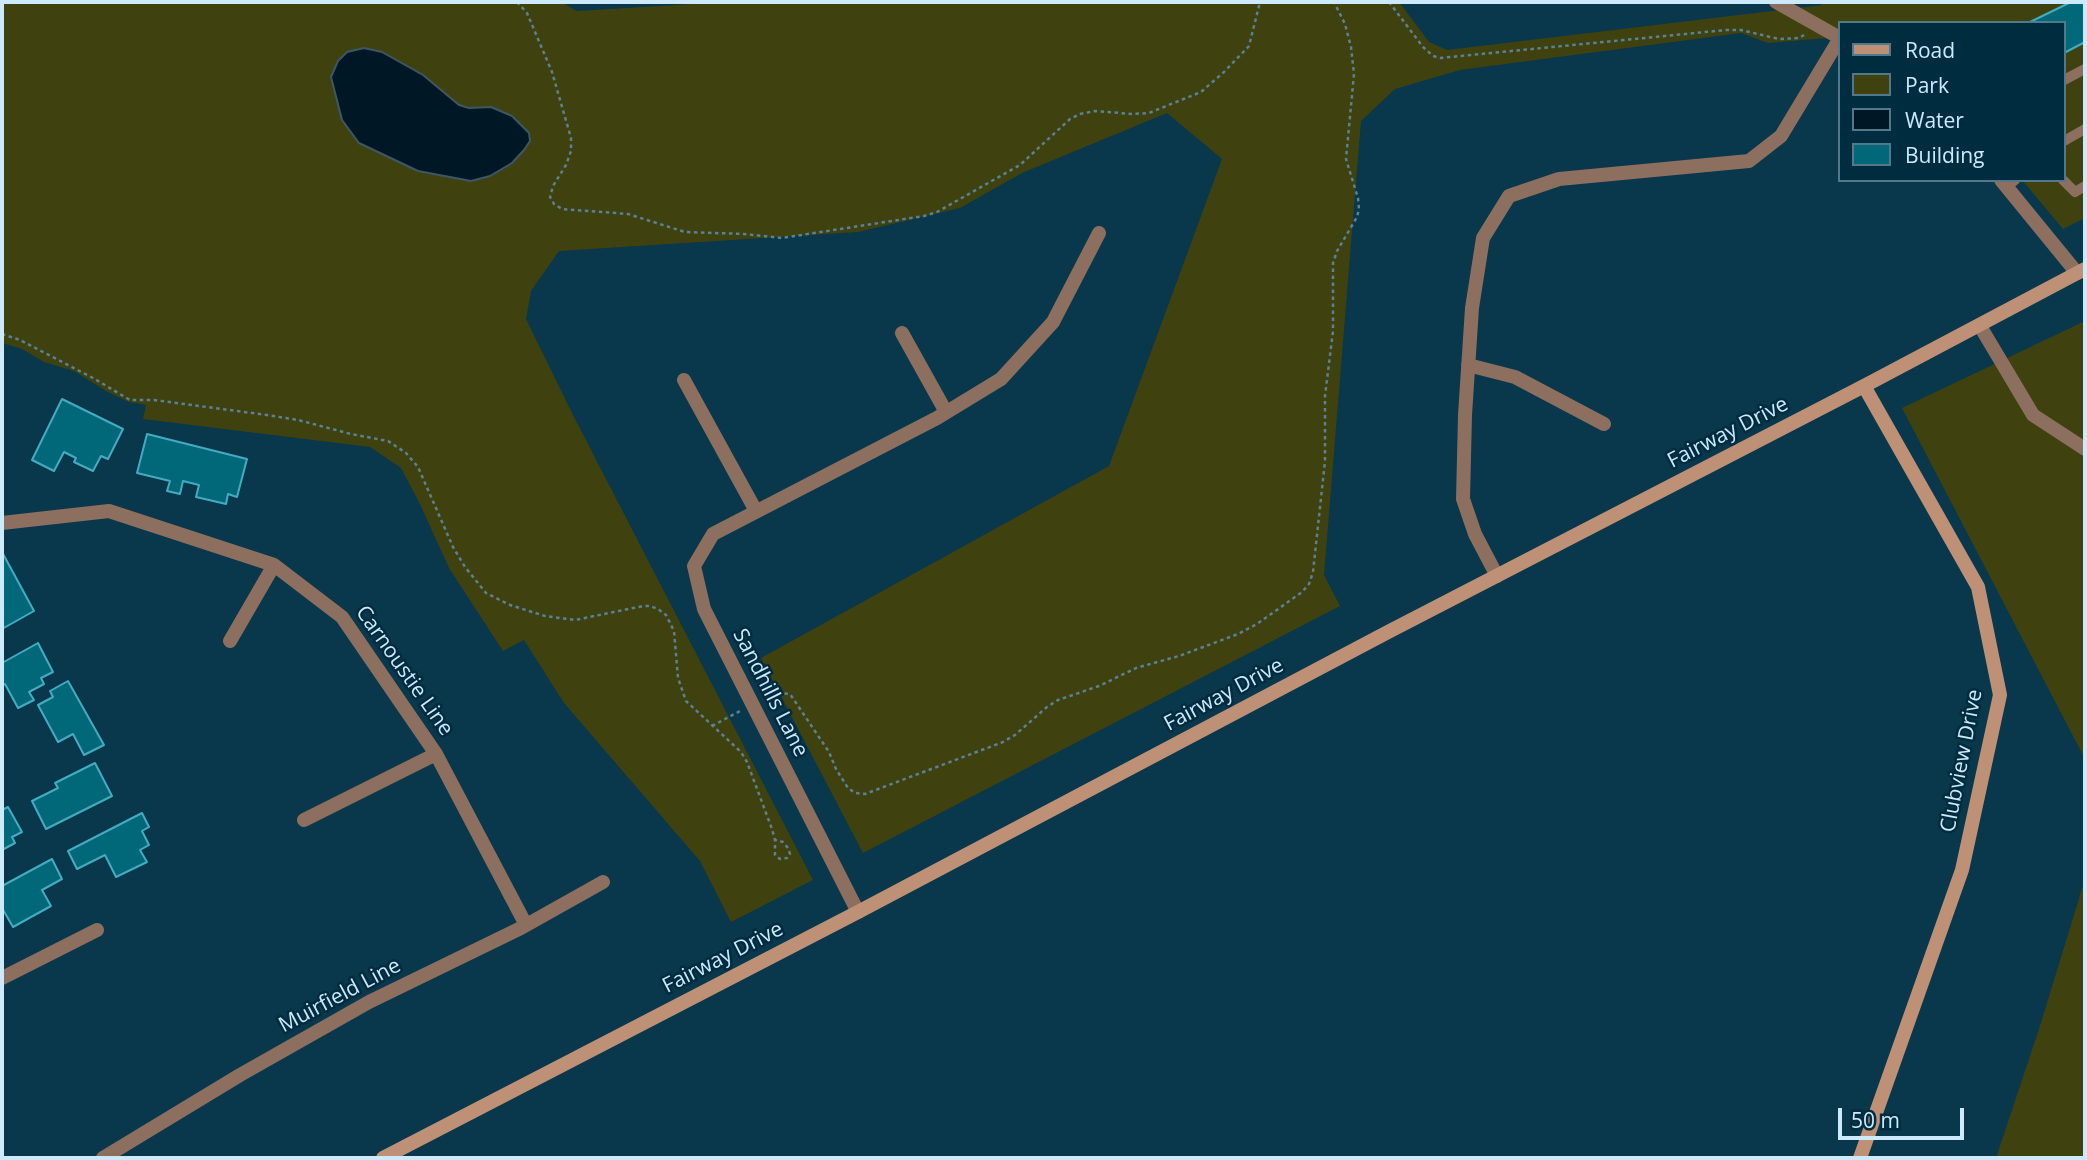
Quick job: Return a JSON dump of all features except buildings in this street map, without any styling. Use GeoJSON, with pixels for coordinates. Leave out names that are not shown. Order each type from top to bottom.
{"type":"FeatureCollection","features":[{"type":"Feature","properties":{"kind":"main road","name":"Fairway Drive"},"geometry":{"type":"LineString","coordinates":[[383,1158],[2081,271]]}},
{"type":"Feature","properties":{"kind":"main road","name":"Clubview Drive"},"geometry":{"type":"LineString","coordinates":[[1860,1158],[1962,870],[2000,695],[1978,587],[1864,386]]}},
{"type":"Feature","properties":{"kind":"street"},"geometry":{"type":"LineString","coordinates":[[1776,2],[1839,37]]}},
{"type":"Feature","properties":{"kind":"street"},"geometry":{"type":"LineString","coordinates":[[1497,576],[1475,534],[1463,499],[1472,308],[1483,239],[1509,195],[1559,179],[1749,161],[1782,136],[1839,40]]}},
{"type":"Feature","properties":{"kind":"street"},"geometry":{"type":"LineString","coordinates":[[2008,183],[2081,271]]}},
{"type":"Feature","properties":{"kind":"street","name":"Sandhills Lane"},"geometry":{"type":"LineString","coordinates":[[858,912],[704,609],[694,566],[713,534],[946,412],[1001,379],[1053,322],[1099,233]]}},
{"type":"Feature","properties":{"kind":"street"},"geometry":{"type":"LineString","coordinates":[[1980,326],[2033,415],[2085,449]]}},
{"type":"Feature","properties":{"kind":"street"},"geometry":{"type":"LineString","coordinates":[[902,332],[946,412]]}},
{"type":"Feature","properties":{"kind":"street"},"geometry":{"type":"LineString","coordinates":[[1468,365],[1515,377],[1604,424]]}},
{"type":"Feature","properties":{"kind":"street"},"geometry":{"type":"LineString","coordinates":[[684,380],[756,511]]}},
{"type":"Feature","properties":{"kind":"street","name":"Carnoustie Line"},"geometry":{"type":"LineString","coordinates":[[2,523],[109,511],[274,565],[342,617],[436,754],[526,925]]}},
{"type":"Feature","properties":{"kind":"street"},"geometry":{"type":"LineString","coordinates":[[230,641],[274,565]]}},
{"type":"Feature","properties":{"kind":"street"},"geometry":{"type":"LineString","coordinates":[[304,820],[436,754]]}},
{"type":"Feature","properties":{"kind":"street","name":"Muirfield Line"},"geometry":{"type":"LineString","coordinates":[[103,1158],[240,1075],[369,1002],[526,925],[603,882]]}},
{"type":"Feature","properties":{"kind":"street"},"geometry":{"type":"LineString","coordinates":[[2,978],[97,930]]}},
{"type":"Feature","properties":{"kind":"lane"},"geometry":{"type":"LineString","coordinates":[[2066,79],[2085,69]]}},
{"type":"Feature","properties":{"kind":"lane"},"geometry":{"type":"LineString","coordinates":[[2066,140],[2085,129]]}},
{"type":"Feature","properties":{"kind":"lane"},"geometry":{"type":"LineString","coordinates":[[2065,182],[2076,192],[2085,187]]}},
{"type":"Feature","properties":{"kind":"path"},"geometry":{"type":"LineString","coordinates":[[517,2],[527,13],[552,72],[571,138],[569,158],[550,197],[554,204],[562,209],[628,214],[685,232],[782,238],[937,212],[1020,165],[1070,119],[1080,114],[1094,111],[1149,113],[1200,92],[1249,46],[1260,2]]}},
{"type":"Feature","properties":{"kind":"path"},"geometry":{"type":"LineString","coordinates":[[712,726],[776,693],[790,694],[829,752],[848,788],[855,793],[865,794],[1003,742],[1058,700],[1098,686],[1136,668],[1238,634],[1302,593],[1313,572],[1325,461],[1325,396],[1333,331],[1333,263],[1360,209],[1346,159],[1354,74],[1351,47],[1345,24],[1334,2]]}},
{"type":"Feature","properties":{"kind":"path"},"geometry":{"type":"LineString","coordinates":[[1389,2],[1423,47],[1440,58],[1726,30],[1741,30],[1779,40],[1799,38],[1817,24]]}},
{"type":"Feature","properties":{"kind":"path"},"geometry":{"type":"LineString","coordinates":[[2,334],[32,346],[130,400],[154,400],[267,415],[388,441],[406,453],[418,467],[453,547],[465,567],[486,593],[510,605],[545,616],[575,620],[650,606],[658,609],[666,615],[674,631],[678,678],[685,701],[731,741],[747,762],[775,840],[775,856],[780,859],[787,858],[790,854],[788,848],[783,842],[775,840]]}},
{"type":"Feature","properties":{"kind":"green space"},"geometry":{"type":"Polygon","coordinates":[[[2,2],[562,2],[576,11],[727,2],[1399,2],[1429,42],[1447,50],[1822,5],[1821,2],[2085,2],[2085,218],[2063,229],[2024,182],[2066,182],[2066,21],[1839,21],[1839,37],[1768,43],[1741,33],[1460,70],[1395,89],[1361,121],[1324,575],[1340,606],[863,853],[761,658],[1109,466],[1222,159],[1167,113],[1022,173],[960,208],[858,232],[559,251],[531,291],[526,319],[813,880],[731,922],[700,861],[564,703],[524,640],[503,651],[449,568],[401,468],[370,447],[143,419],[146,405],[129,402],[74,371],[44,362],[22,349],[2,343],[2,2]]]}},
{"type":"Feature","properties":{"kind":"green space"},"geometry":{"type":"Polygon","coordinates":[[[2085,321],[2085,759],[1902,408],[2085,321]]]}},
{"type":"Feature","properties":{"kind":"green space"},"geometry":{"type":"Polygon","coordinates":[[[2085,879],[2085,1158],[1996,1158],[2039,1029],[2085,879]]]}},
{"type":"Feature","properties":{"kind":"water"},"geometry":{"type":"Polygon","coordinates":[[[364,48],[382,52],[423,75],[459,105],[469,108],[491,107],[512,116],[529,133],[530,141],[512,163],[490,176],[471,181],[418,171],[359,143],[342,120],[331,77],[338,61],[347,52],[364,48]]]}}]}
